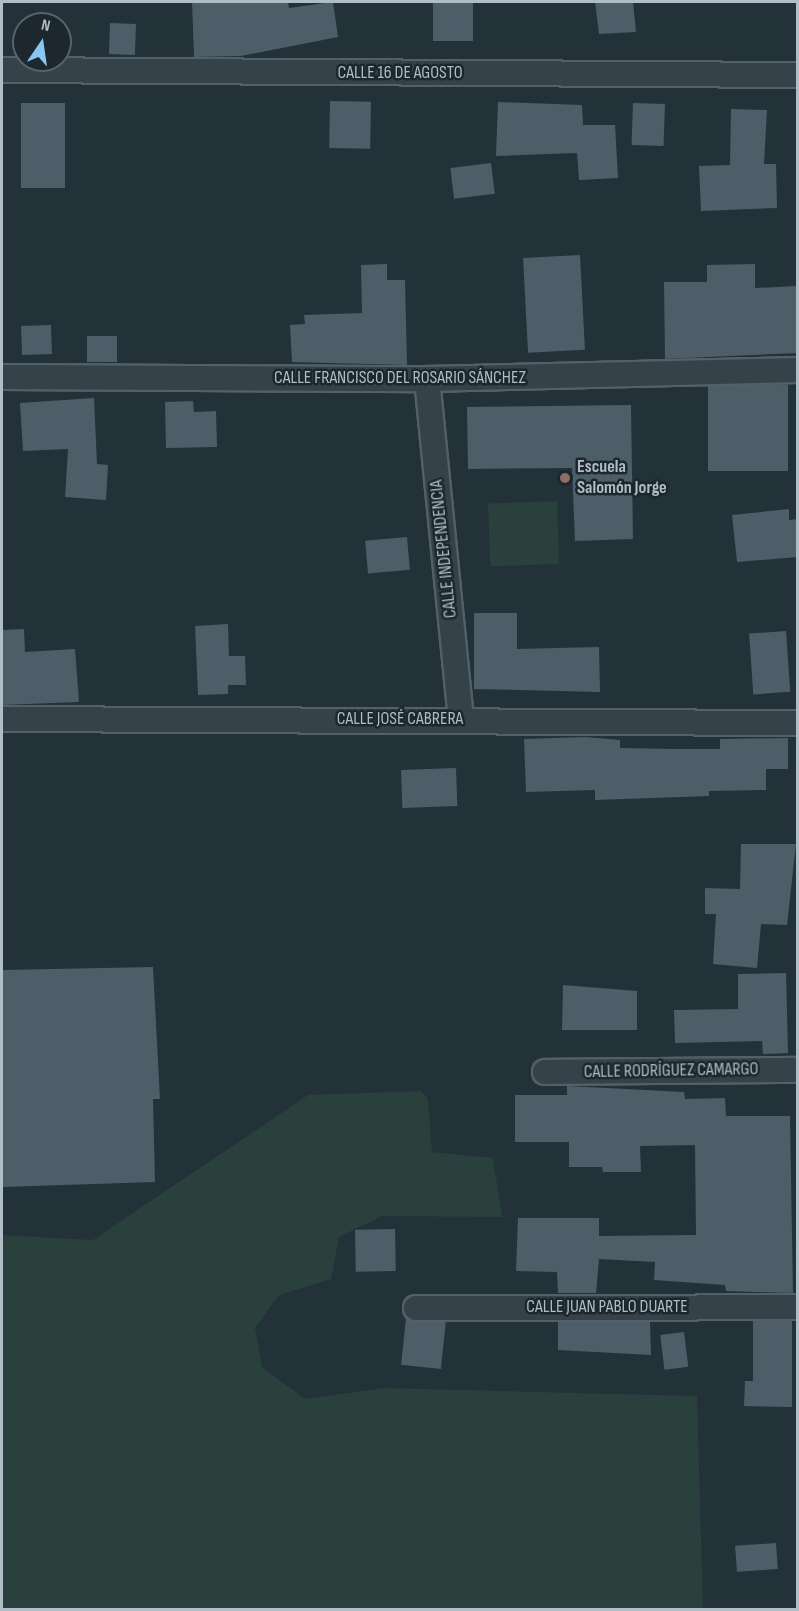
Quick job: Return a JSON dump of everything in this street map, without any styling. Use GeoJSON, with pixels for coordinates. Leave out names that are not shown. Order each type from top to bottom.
{"type":"FeatureCollection","features":[{"type":"Feature","properties":{"kind":"street","name":"CALLE 16 DE AGOSTO"},"geometry":{"type":"LineString","coordinates":[[2,70],[798,75]]}},
{"type":"Feature","properties":{"kind":"street","name":"CALLE FRANCISCO DEL ROSARIO SÁNCHEZ"},"geometry":{"type":"LineString","coordinates":[[2,377],[427,379],[798,370]]}},
{"type":"Feature","properties":{"kind":"street","name":"CALLE INDEPENDENCIA"},"geometry":{"type":"LineString","coordinates":[[427,379],[461,719]]}},
{"type":"Feature","properties":{"kind":"street","name":"CALLE JOSÉ CABRERA"},"geometry":{"type":"LineString","coordinates":[[2,719],[461,719],[798,723]]}},
{"type":"Feature","properties":{"kind":"street","name":"CALLE RODRÍGUEZ CAMARGO"},"geometry":{"type":"LineString","coordinates":[[545,1072],[798,1070]]}},
{"type":"Feature","properties":{"kind":"street","name":"CALLE JUAN PABLO DUARTE"},"geometry":{"type":"LineString","coordinates":[[416,1308],[798,1307]]}},
{"type":"Feature","properties":{"kind":"green space"},"geometry":{"type":"Polygon","coordinates":[[[557,501],[559,564],[490,566],[488,503],[557,501]]]}},
{"type":"Feature","properties":{"kind":"green space"},"geometry":{"type":"Polygon","coordinates":[[[421,1091],[428,1099],[432,1152],[493,1158],[502,1217],[382,1216],[339,1237],[331,1279],[279,1295],[255,1328],[262,1367],[305,1399],[384,1388],[697,1396],[703,1609],[2,1609],[2,1235],[93,1240],[308,1095],[421,1091]]]}},
{"type":"Feature","properties":{"kind":"building"},"geometry":{"type":"Polygon","coordinates":[[[192,2],[288,2],[289,8],[333,2],[338,37],[241,56],[194,57],[192,2]]]}},
{"type":"Feature","properties":{"kind":"building"},"geometry":{"type":"Polygon","coordinates":[[[433,2],[473,2],[473,41],[433,41],[433,2]]]}},
{"type":"Feature","properties":{"kind":"building"},"geometry":{"type":"Polygon","coordinates":[[[595,2],[633,2],[636,32],[599,34],[595,2]]]}},
{"type":"Feature","properties":{"kind":"building"},"geometry":{"type":"Polygon","coordinates":[[[110,23],[136,24],[135,55],[109,54],[110,23]]]}},
{"type":"Feature","properties":{"kind":"building"},"geometry":{"type":"Polygon","coordinates":[[[330,101],[371,102],[370,149],[329,148],[330,101]]]}},
{"type":"Feature","properties":{"kind":"building"},"geometry":{"type":"Polygon","coordinates":[[[498,102],[582,105],[583,125],[615,125],[618,178],[579,180],[577,153],[496,156],[498,102]]]}},
{"type":"Feature","properties":{"kind":"building"},"geometry":{"type":"Polygon","coordinates":[[[21,103],[65,103],[65,188],[21,188],[21,103]]]}},
{"type":"Feature","properties":{"kind":"building"},"geometry":{"type":"Polygon","coordinates":[[[633,103],[665,104],[664,146],[632,145],[633,103]]]}},
{"type":"Feature","properties":{"kind":"building"},"geometry":{"type":"Polygon","coordinates":[[[731,109],[767,110],[764,164],[776,164],[777,208],[701,211],[699,166],[730,165],[731,109]]]}},
{"type":"Feature","properties":{"kind":"building"},"geometry":{"type":"Polygon","coordinates":[[[491,163],[495,194],[454,199],[450,168],[491,163]]]}},
{"type":"Feature","properties":{"kind":"building"},"geometry":{"type":"Polygon","coordinates":[[[580,255],[585,350],[528,353],[523,258],[580,255]]]}},
{"type":"Feature","properties":{"kind":"building"},"geometry":{"type":"Polygon","coordinates":[[[387,264],[387,280],[405,280],[407,365],[292,362],[290,325],[305,324],[304,315],[362,313],[361,265],[387,264]]]}},
{"type":"Feature","properties":{"kind":"building"},"geometry":{"type":"Polygon","coordinates":[[[755,264],[755,288],[798,286],[798,353],[665,359],[664,282],[707,282],[707,265],[755,264]]]}},
{"type":"Feature","properties":{"kind":"building"},"geometry":{"type":"Polygon","coordinates":[[[51,325],[52,354],[22,355],[21,326],[51,325]]]}},
{"type":"Feature","properties":{"kind":"building"},"geometry":{"type":"Polygon","coordinates":[[[87,336],[117,336],[117,362],[87,362],[87,336]]]}},
{"type":"Feature","properties":{"kind":"building"},"geometry":{"type":"Polygon","coordinates":[[[708,385],[788,385],[788,471],[708,471],[708,385]]]}},
{"type":"Feature","properties":{"kind":"building"},"geometry":{"type":"Polygon","coordinates":[[[94,398],[97,464],[108,465],[106,500],[65,497],[68,449],[23,451],[20,403],[94,398]]]}},
{"type":"Feature","properties":{"kind":"building"},"geometry":{"type":"Polygon","coordinates":[[[193,401],[194,412],[216,411],[217,447],[166,448],[165,402],[193,401]]]}},
{"type":"Feature","properties":{"kind":"building"},"geometry":{"type":"Polygon","coordinates":[[[631,405],[633,539],[575,541],[572,468],[468,469],[467,407],[631,405]]]}},
{"type":"Feature","properties":{"kind":"building"},"geometry":{"type":"Polygon","coordinates":[[[789,509],[789,520],[798,519],[798,557],[737,562],[732,515],[789,509]]]}},
{"type":"Feature","properties":{"kind":"building"},"geometry":{"type":"Polygon","coordinates":[[[407,537],[410,570],[368,574],[365,541],[407,537]]]}},
{"type":"Feature","properties":{"kind":"building"},"geometry":{"type":"Polygon","coordinates":[[[474,613],[517,613],[517,649],[599,647],[600,692],[474,689],[474,613]]]}},
{"type":"Feature","properties":{"kind":"building"},"geometry":{"type":"Polygon","coordinates":[[[228,624],[229,656],[245,656],[246,685],[228,685],[228,694],[198,695],[195,626],[228,624]]]}},
{"type":"Feature","properties":{"kind":"building"},"geometry":{"type":"Polygon","coordinates":[[[24,629],[25,652],[75,649],[79,702],[2,705],[2,630],[24,629]]]}},
{"type":"Feature","properties":{"kind":"building"},"geometry":{"type":"Polygon","coordinates":[[[786,631],[790,692],[753,694],[749,634],[786,631]]]}},
{"type":"Feature","properties":{"kind":"building"},"geometry":{"type":"Polygon","coordinates":[[[586,737],[620,740],[620,748],[677,749],[720,749],[720,739],[788,738],[788,769],[766,769],[766,790],[709,791],[709,796],[595,800],[595,790],[526,792],[524,739],[586,737]]]}},
{"type":"Feature","properties":{"kind":"building"},"geometry":{"type":"Polygon","coordinates":[[[456,768],[457,806],[402,808],[401,770],[456,768]]]}},
{"type":"Feature","properties":{"kind":"building"},"geometry":{"type":"Polygon","coordinates":[[[741,844],[796,844],[787,925],[761,924],[757,968],[713,964],[716,914],[705,914],[705,888],[740,889],[741,844]]]}},
{"type":"Feature","properties":{"kind":"building"},"geometry":{"type":"Polygon","coordinates":[[[153,967],[160,1099],[153,1099],[155,1182],[2,1187],[2,970],[153,967]]]}},
{"type":"Feature","properties":{"kind":"building"},"geometry":{"type":"Polygon","coordinates":[[[786,973],[788,1053],[763,1054],[762,1041],[675,1043],[674,1010],[738,1009],[738,974],[786,973]]]}},
{"type":"Feature","properties":{"kind":"building"},"geometry":{"type":"Polygon","coordinates":[[[563,985],[637,991],[637,1030],[562,1030],[563,985]]]}},
{"type":"Feature","properties":{"kind":"building"},"geometry":{"type":"Polygon","coordinates":[[[567,1086],[684,1092],[685,1099],[725,1098],[726,1116],[790,1116],[793,1293],[726,1291],[725,1285],[654,1280],[655,1262],[599,1259],[596,1293],[558,1293],[557,1272],[516,1271],[518,1218],[599,1218],[599,1236],[696,1235],[695,1145],[640,1146],[641,1172],[603,1172],[602,1167],[569,1167],[569,1142],[515,1142],[515,1095],[567,1095],[567,1086]]]}},
{"type":"Feature","properties":{"kind":"building"},"geometry":{"type":"Polygon","coordinates":[[[395,1229],[396,1271],[356,1272],[355,1230],[395,1229]]]}},
{"type":"Feature","properties":{"kind":"building"},"geometry":{"type":"Polygon","coordinates":[[[406,1318],[446,1322],[441,1369],[401,1365],[406,1318]]]}},
{"type":"Feature","properties":{"kind":"building"},"geometry":{"type":"Polygon","coordinates":[[[753,1321],[792,1321],[792,1407],[744,1406],[745,1381],[753,1381],[753,1321]]]}},
{"type":"Feature","properties":{"kind":"building"},"geometry":{"type":"Polygon","coordinates":[[[558,1322],[650,1322],[651,1355],[558,1350],[558,1322]]]}},
{"type":"Feature","properties":{"kind":"building"},"geometry":{"type":"Polygon","coordinates":[[[684,1332],[688,1367],[664,1370],[660,1335],[684,1332]]]}},
{"type":"Feature","properties":{"kind":"building"},"geometry":{"type":"Polygon","coordinates":[[[776,1543],[778,1569],[737,1572],[735,1546],[776,1543]]]}},
{"type":"Feature","properties":{"kind":"place","name":"Escuela Salomón Jorge"},"geometry":{"type":"Point","coordinates":[565,478]}}]}
